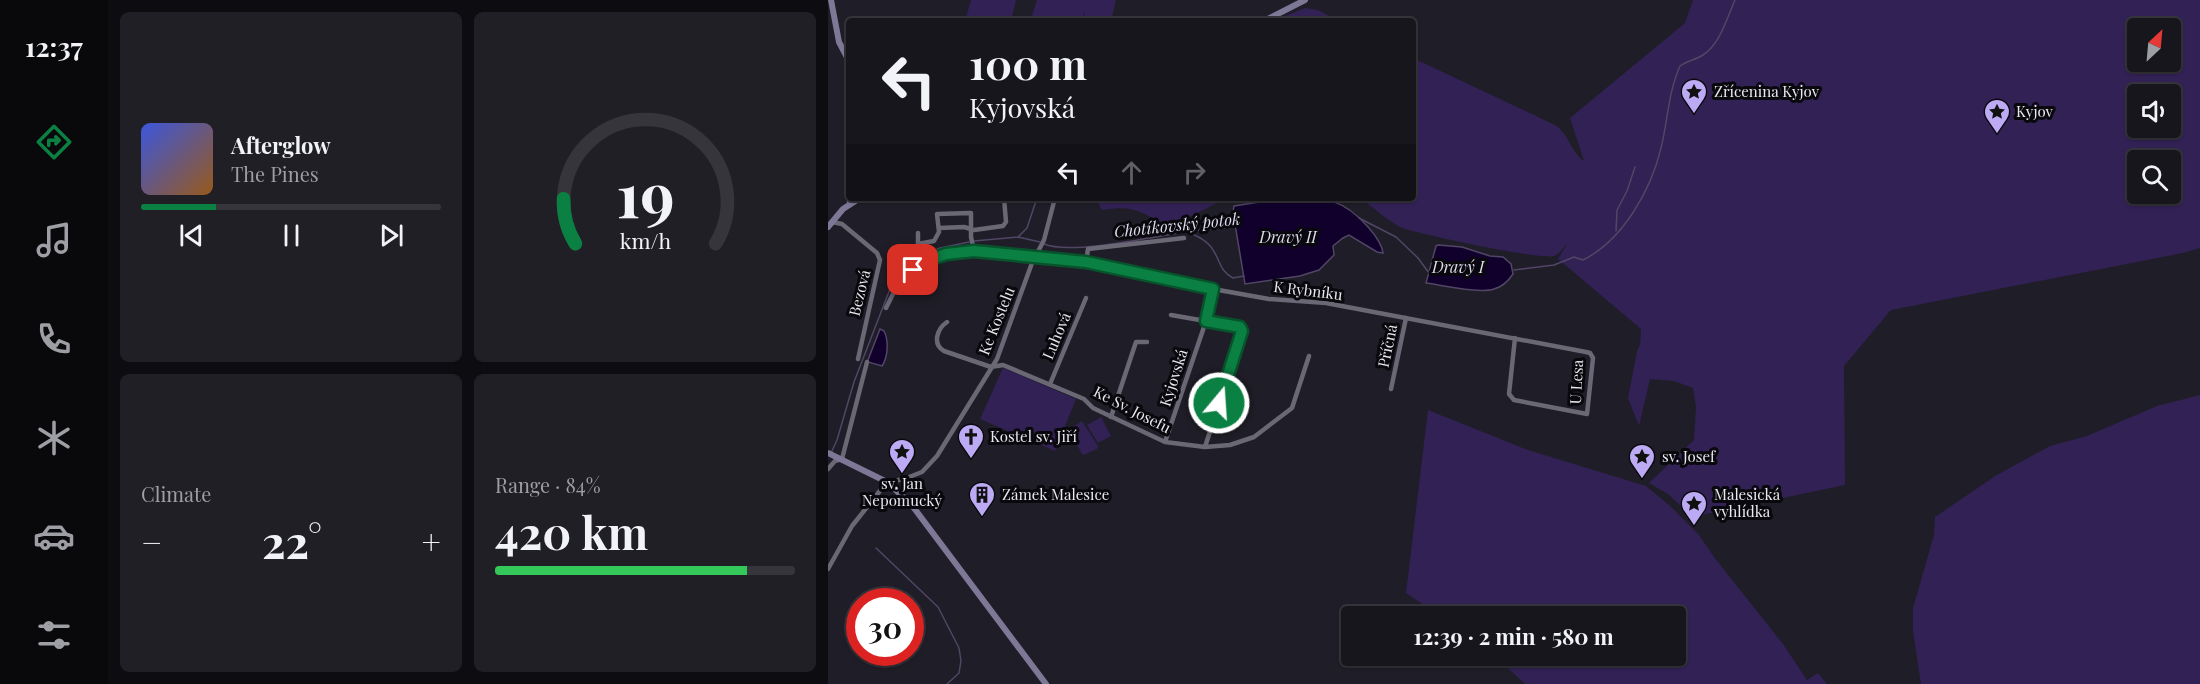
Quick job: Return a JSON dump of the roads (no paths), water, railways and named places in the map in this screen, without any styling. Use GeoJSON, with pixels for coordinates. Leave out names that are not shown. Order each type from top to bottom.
{"type":"FeatureCollection","features":[{"type":"Feature","properties":{"kind":"street"},"geometry":{"type":"LineString","coordinates":[[831,0],[839,42],[846,56]]}},
{"type":"Feature","properties":{"kind":"street"},"geometry":{"type":"LineString","coordinates":[[1270,18],[1305,0]]}},
{"type":"Feature","properties":{"kind":"street"},"geometry":{"type":"LineString","coordinates":[[830,225],[855,201]]}},
{"type":"Feature","properties":{"kind":"street"},"geometry":{"type":"LineString","coordinates":[[939,228],[972,229],[1004,225],[1006,222],[1004,201]]}},
{"type":"Feature","properties":{"kind":"street","name":"Ke Kostelu"},"geometry":{"type":"LineString","coordinates":[[887,482],[922,472],[940,451],[997,359],[1044,240],[1054,201]]}},
{"type":"Feature","properties":{"kind":"street"},"geometry":{"type":"LineString","coordinates":[[918,233],[918,244],[931,243],[938,238],[937,214],[971,213],[971,237],[974,249]]}},
{"type":"Feature","properties":{"kind":"street","name":"Bezová"},"geometry":{"type":"LineString","coordinates":[[830,225],[842,224],[877,253],[880,260],[858,359]]}},
{"type":"Feature","properties":{"kind":"street"},"geometry":{"type":"LineString","coordinates":[[1086,262],[1088,249],[1184,238]]}},
{"type":"Feature","properties":{"kind":"street","name":"K Rybníku"},"geometry":{"type":"LineString","coordinates":[[886,308],[897,284],[924,262],[974,249],[1035,258],[1086,262],[1213,289],[1269,298],[1315,301],[1515,338]]}},
{"type":"Feature","properties":{"kind":"street","name":"Kyjovská"},"geometry":{"type":"LineString","coordinates":[[1166,442],[1206,321],[1213,289]]}},
{"type":"Feature","properties":{"kind":"street","name":"Luhová"},"geometry":{"type":"LineString","coordinates":[[1050,384],[1086,298]]}},
{"type":"Feature","properties":{"kind":"street"},"geometry":{"type":"LineString","coordinates":[[1171,315],[1241,328],[1242,333],[1205,447]]}},
{"type":"Feature","properties":{"kind":"street","name":"Příčná"},"geometry":{"type":"LineString","coordinates":[[1391,389],[1406,318]]}},
{"type":"Feature","properties":{"kind":"street","name":"Ke Sv. Josefu"},"geometry":{"type":"LineString","coordinates":[[947,322],[941,326],[936,341],[939,348],[991,367],[1004,365],[1050,384],[1166,442],[1205,447],[1230,445],[1254,437],[1292,408],[1309,356]]}},
{"type":"Feature","properties":{"kind":"street","name":"U Lesa"},"geometry":{"type":"LineString","coordinates":[[1515,338],[1590,353],[1593,358],[1587,414],[1514,400],[1509,394],[1515,338]]}},
{"type":"Feature","properties":{"kind":"street"},"geometry":{"type":"LineString","coordinates":[[1112,417],[1136,342],[1147,342]]}},
{"type":"Feature","properties":{"kind":"street"},"geometry":{"type":"LineString","coordinates":[[828,469],[835,461],[867,362]]}},
{"type":"Feature","properties":{"kind":"street","name":"Příčná"},"geometry":{"type":"LineString","coordinates":[[1393,379],[1402,381]]}},
{"type":"Feature","properties":{"kind":"street"},"geometry":{"type":"LineString","coordinates":[[835,456],[887,482],[911,504],[1046,684]]}},
{"type":"Feature","properties":{"kind":"street"},"geometry":{"type":"LineString","coordinates":[[828,569],[852,526],[887,482]]}},
{"type":"Feature","properties":{"kind":"water","name":"Dravý II"},"geometry":{"type":"Polygon","coordinates":[[[1265,201],[1331,201],[1350,210],[1369,228],[1380,243],[1383,253],[1377,252],[1349,235],[1333,246],[1334,255],[1319,270],[1300,276],[1245,284],[1233,212],[1234,206],[1265,201]]]}},
{"type":"Feature","properties":{"kind":"water","name":"Dravý I"},"geometry":{"type":"Polygon","coordinates":[[[1438,245],[1462,247],[1490,256],[1503,257],[1511,264],[1513,274],[1502,285],[1488,290],[1471,290],[1426,283],[1438,245]]]}},
{"type":"Feature","properties":{"kind":"water"},"geometry":{"type":"Polygon","coordinates":[[[880,329],[886,335],[887,344],[887,354],[882,366],[868,362],[880,329]]]}},
{"type":"Feature","properties":{"kind":"waterway","name":"Chotíkovský potok"},"geometry":{"type":"LineString","coordinates":[[1514,270],[1554,265],[1574,257],[1583,260],[1611,240],[1623,227],[1642,197],[1656,164],[1673,86],[1680,66],[1709,50],[1722,30],[1735,0]]}},
{"type":"Feature","properties":{"kind":"waterway"},"geometry":{"type":"LineString","coordinates":[[1616,231],[1617,210],[1627,191],[1635,167]]}},
{"type":"Feature","properties":{"kind":"waterway"},"geometry":{"type":"LineString","coordinates":[[1018,237],[1027,228],[1036,201]]}},
{"type":"Feature","properties":{"kind":"waterway","name":"Chotíkovský potok"},"geometry":{"type":"LineString","coordinates":[[1359,218],[1396,237],[1418,258],[1429,273]]}},
{"type":"Feature","properties":{"kind":"waterway","name":"Chotíkovský potok"},"geometry":{"type":"LineString","coordinates":[[1044,244],[1056,247],[1092,246],[1190,231],[1235,227]]}},
{"type":"Feature","properties":{"kind":"waterway"},"geometry":{"type":"LineString","coordinates":[[1188,232],[1199,237],[1211,247],[1228,275],[1233,278],[1244,276]]}},
{"type":"Feature","properties":{"kind":"waterway","name":"Chotíkovský potok"},"geometry":{"type":"LineString","coordinates":[[974,241],[1018,237],[1040,242]]}},
{"type":"Feature","properties":{"kind":"waterway","name":"Chotíkovský potok"},"geometry":{"type":"LineString","coordinates":[[831,453],[854,382],[895,276],[917,258],[940,248],[969,242]]}},
{"type":"Feature","properties":{"kind":"waterway"},"geometry":{"type":"LineString","coordinates":[[876,548],[938,607],[959,648],[961,661],[959,673],[947,684]]}},
{"type":"Feature","properties":{"kind":"place","name":"Zřícenina Kyjov"},"geometry":{"type":"Point","coordinates":[1694,115]}},
{"type":"Feature","properties":{"kind":"place","name":"Kyjov"},"geometry":{"type":"Point","coordinates":[1997,135]}},
{"type":"Feature","properties":{"kind":"place","name":"Kostel sv. Jiří"},"geometry":{"type":"Point","coordinates":[971,460]}},
{"type":"Feature","properties":{"kind":"place","name":"sv. Jan Nepomucký"},"geometry":{"type":"Point","coordinates":[902,475]}},
{"type":"Feature","properties":{"kind":"place","name":"sv. Josef"},"geometry":{"type":"Point","coordinates":[1642,480]}},
{"type":"Feature","properties":{"kind":"place","name":"Zámek Malesice"},"geometry":{"type":"Point","coordinates":[982,518]}},
{"type":"Feature","properties":{"kind":"place","name":"Malesická vyhlídka"},"geometry":{"type":"Point","coordinates":[1694,527]}}]}
